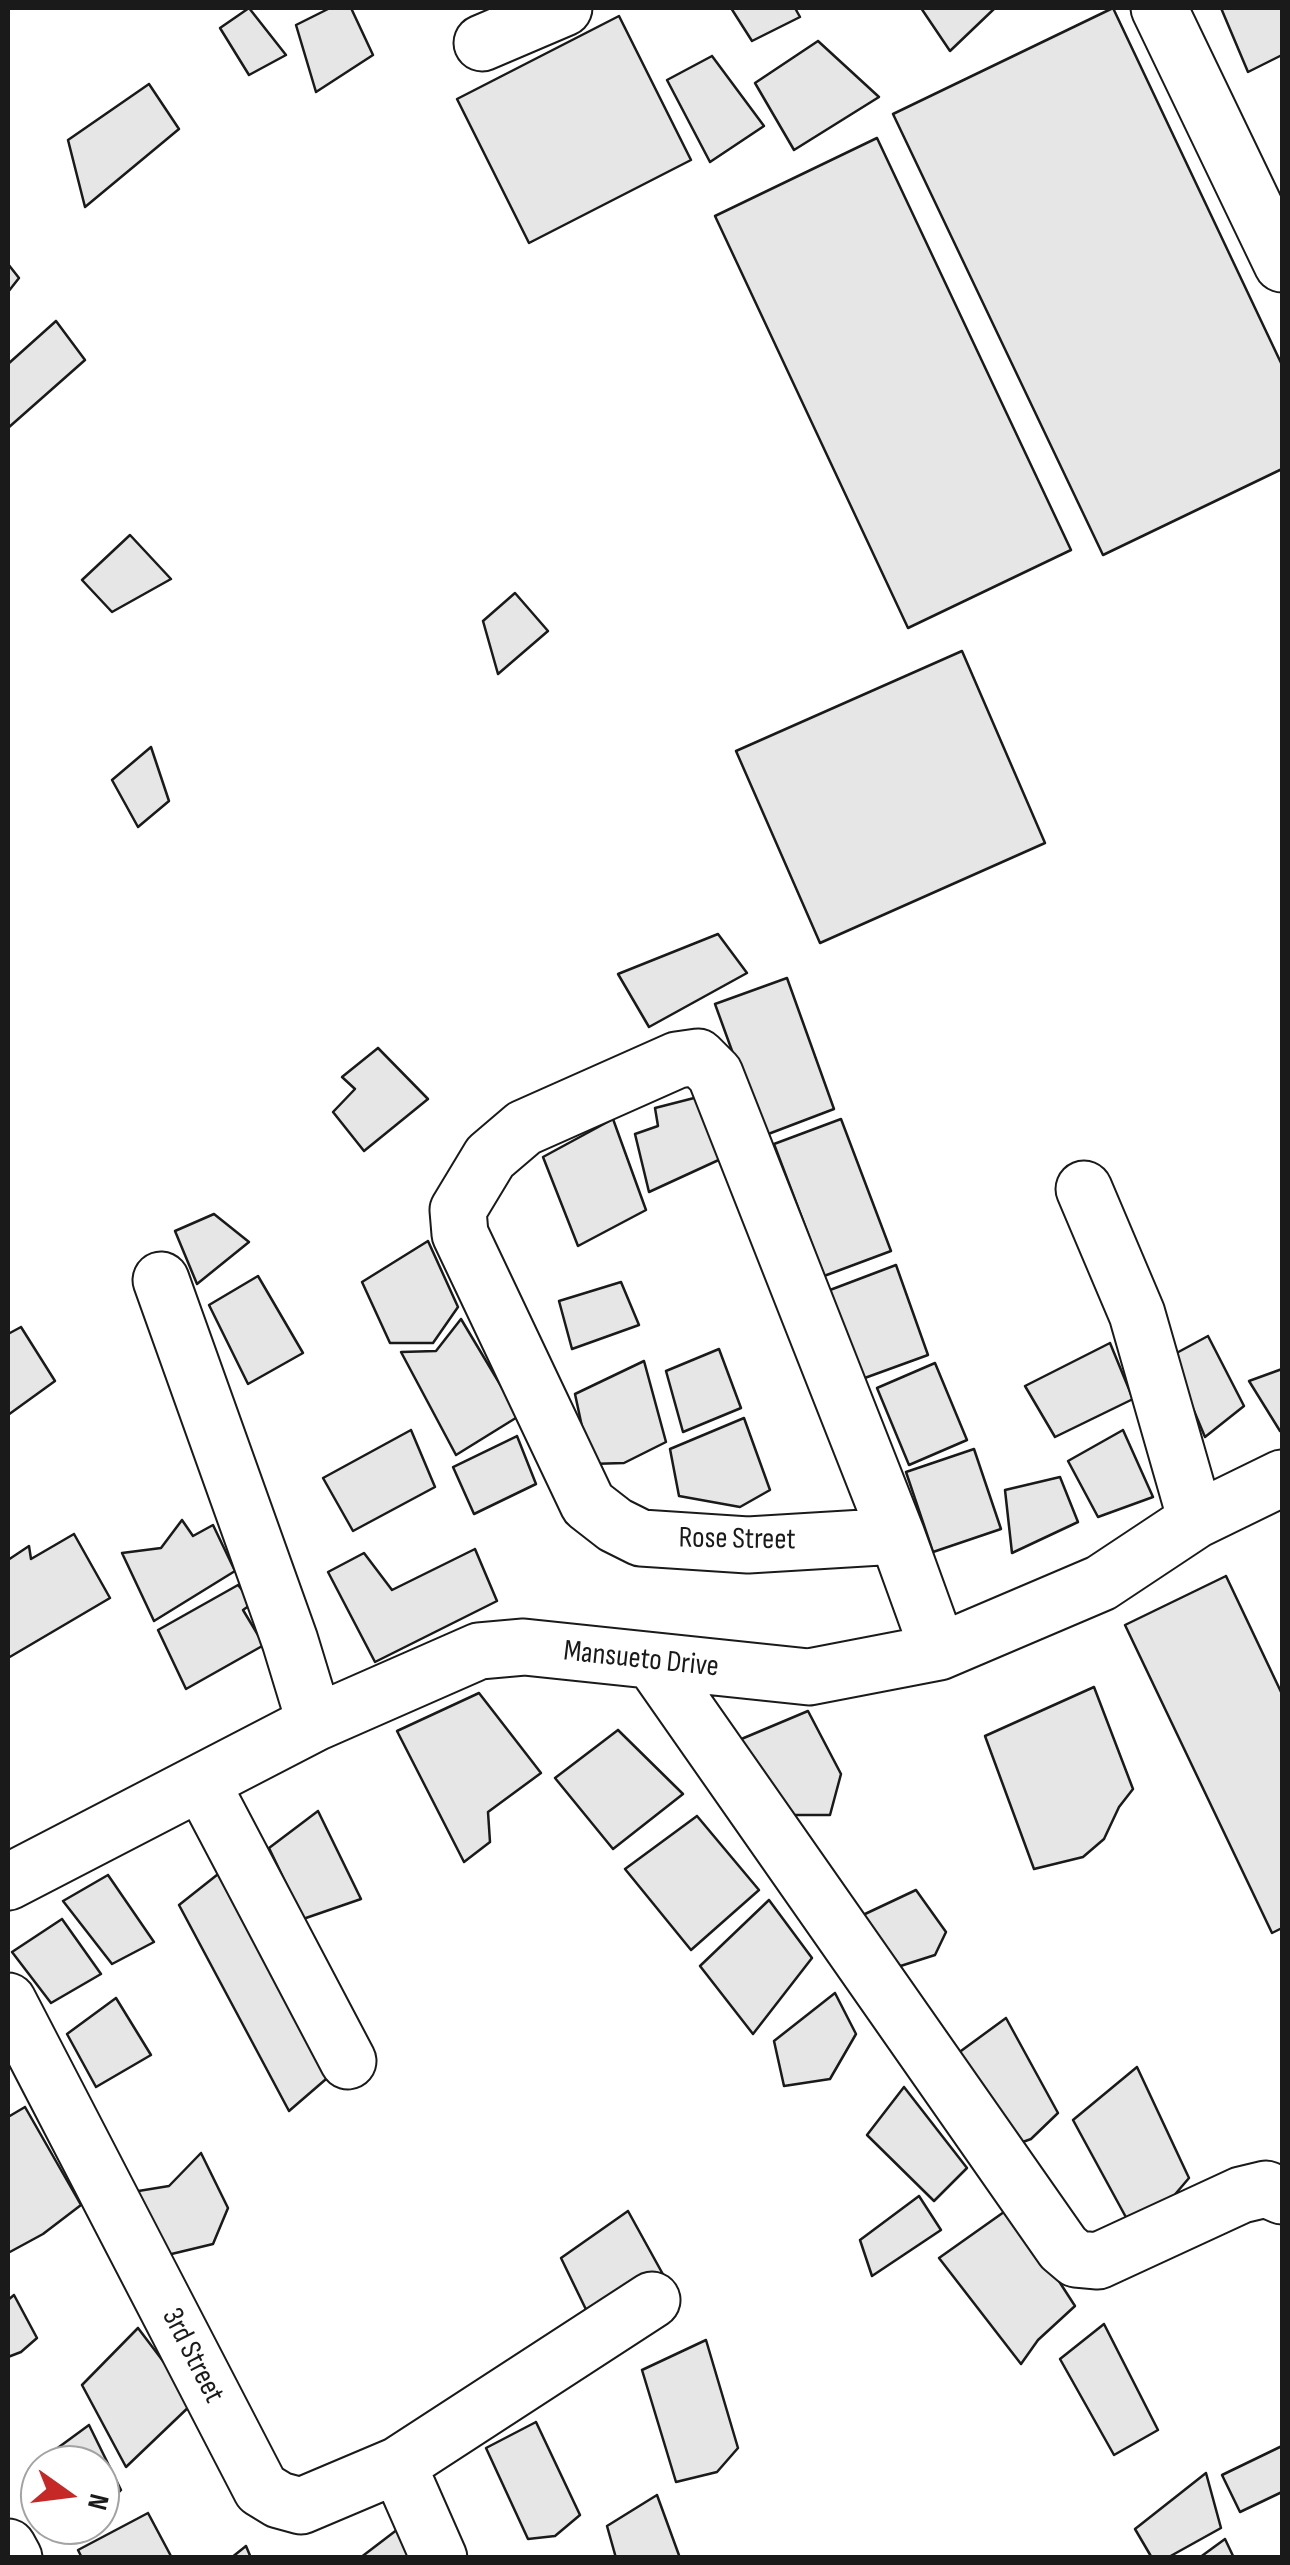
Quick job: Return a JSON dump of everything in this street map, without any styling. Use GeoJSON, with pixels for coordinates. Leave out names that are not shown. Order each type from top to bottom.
{"type":"FeatureCollection","features":[{"type":"Feature","properties":{"kind":"street"},"geometry":{"type":"LineString","coordinates":[[482,42],[564,8]]}},
{"type":"Feature","properties":{"kind":"street"},"geometry":{"type":"LineString","coordinates":[[1159,8],[1282,264]]}},
{"type":"Feature","properties":{"kind":"street","name":"Rose Street"},"geometry":{"type":"LineString","coordinates":[[698,1057],[716,1074],[897,1536],[748,1545],[641,1538],[614,1526],[588,1504],[460,1234],[458,1210],[490,1158],[524,1128],[676,1060],[698,1057]]}},
{"type":"Feature","properties":{"kind":"street"},"geometry":{"type":"LineString","coordinates":[[1084,1189],[1137,1314],[1196,1520]]}},
{"type":"Feature","properties":{"kind":"street"},"geometry":{"type":"LineString","coordinates":[[161,1280],[284,1623],[315,1724]]}},
{"type":"Feature","properties":{"kind":"street","name":"Mansueto Drive"},"geometry":{"type":"LineString","coordinates":[[8,1882],[315,1724],[479,1652],[524,1648],[808,1677],[940,1652],[1100,1584],[1196,1520],[1282,1478]]}},
{"type":"Feature","properties":{"kind":"street"},"geometry":{"type":"LineString","coordinates":[[897,1536],[940,1652]]}},
{"type":"Feature","properties":{"kind":"street"},"geometry":{"type":"LineString","coordinates":[[654,1664],[1064,2248],[1076,2259],[1098,2261],[1241,2194],[1266,2190],[1282,2196]]}},
{"type":"Feature","properties":{"kind":"street"},"geometry":{"type":"LineString","coordinates":[[201,1782],[348,2061]]}},
{"type":"Feature","properties":{"kind":"street","name":"3rd Street"},"geometry":{"type":"LineString","coordinates":[[8,2001],[261,2489],[279,2500],[300,2506],[398,2465],[652,2300]]}},
{"type":"Feature","properties":{"kind":"street"},"geometry":{"type":"LineString","coordinates":[[398,2465],[438,2558]]}},
{"type":"Feature","properties":{"kind":"street"},"geometry":{"type":"LineString","coordinates":[[8,2547],[14,2558]]}},
{"type":"Feature","properties":{"kind":"building"},"geometry":{"type":"Polygon","coordinates":[[[249,8],[286,55],[249,75],[220,28],[249,8]]]}},
{"type":"Feature","properties":{"kind":"building"},"geometry":{"type":"Polygon","coordinates":[[[330,8],[351,8],[373,55],[316,92],[296,25],[330,8]]]}},
{"type":"Feature","properties":{"kind":"building"},"geometry":{"type":"Polygon","coordinates":[[[731,8],[795,8],[800,17],[752,41],[731,8]]]}},
{"type":"Feature","properties":{"kind":"building"},"geometry":{"type":"Polygon","coordinates":[[[921,8],[995,8],[950,51],[921,8]]]}},
{"type":"Feature","properties":{"kind":"building"},"geometry":{"type":"Polygon","coordinates":[[[1113,8],[1282,365],[1282,469],[1103,555],[893,114],[1113,8]]]}},
{"type":"Feature","properties":{"kind":"building"},"geometry":{"type":"Polygon","coordinates":[[[1221,8],[1282,8],[1282,55],[1248,72],[1221,8]]]}},
{"type":"Feature","properties":{"kind":"building"},"geometry":{"type":"Polygon","coordinates":[[[619,16],[691,160],[529,243],[457,99],[619,16]]]}},
{"type":"Feature","properties":{"kind":"building"},"geometry":{"type":"Polygon","coordinates":[[[818,41],[879,97],[794,150],[755,83],[818,41]]]}},
{"type":"Feature","properties":{"kind":"building"},"geometry":{"type":"Polygon","coordinates":[[[712,56],[764,126],[710,162],[667,80],[712,56]]]}},
{"type":"Feature","properties":{"kind":"building"},"geometry":{"type":"Polygon","coordinates":[[[149,84],[179,129],[85,207],[68,140],[149,84]]]}},
{"type":"Feature","properties":{"kind":"building"},"geometry":{"type":"Polygon","coordinates":[[[877,138],[1071,550],[908,628],[715,216],[877,138]]]}},
{"type":"Feature","properties":{"kind":"building"},"geometry":{"type":"Polygon","coordinates":[[[8,264],[19,278],[8,292],[8,264]]]}},
{"type":"Feature","properties":{"kind":"building"},"geometry":{"type":"Polygon","coordinates":[[[56,321],[85,360],[8,428],[8,364],[56,321]]]}},
{"type":"Feature","properties":{"kind":"building"},"geometry":{"type":"Polygon","coordinates":[[[130,535],[171,579],[112,612],[82,580],[130,535]]]}},
{"type":"Feature","properties":{"kind":"building"},"geometry":{"type":"Polygon","coordinates":[[[515,593],[548,631],[498,674],[483,621],[515,593]]]}},
{"type":"Feature","properties":{"kind":"building"},"geometry":{"type":"Polygon","coordinates":[[[962,651],[1045,843],[820,943],[736,751],[962,651]]]}},
{"type":"Feature","properties":{"kind":"building"},"geometry":{"type":"Polygon","coordinates":[[[151,747],[169,801],[138,827],[112,780],[151,747]]]}},
{"type":"Feature","properties":{"kind":"building"},"geometry":{"type":"Polygon","coordinates":[[[718,934],[747,973],[649,1027],[618,974],[718,934]]]}},
{"type":"Feature","properties":{"kind":"building"},"geometry":{"type":"Polygon","coordinates":[[[787,978],[834,1109],[763,1136],[715,1004],[787,978]]]}},
{"type":"Feature","properties":{"kind":"building"},"geometry":{"type":"Polygon","coordinates":[[[378,1048],[428,1099],[364,1151],[333,1112],[355,1089],[342,1077],[378,1048]]]}},
{"type":"Feature","properties":{"kind":"building"},"geometry":{"type":"Polygon","coordinates":[[[698,1097],[723,1158],[649,1192],[635,1134],[658,1126],[655,1108],[698,1097]]]}},
{"type":"Feature","properties":{"kind":"building"},"geometry":{"type":"Polygon","coordinates":[[[613,1119],[646,1210],[578,1246],[543,1157],[613,1119]]]}},
{"type":"Feature","properties":{"kind":"building"},"geometry":{"type":"Polygon","coordinates":[[[841,1119],[891,1251],[824,1276],[774,1144],[841,1119]]]}},
{"type":"Feature","properties":{"kind":"building"},"geometry":{"type":"Polygon","coordinates":[[[214,1214],[249,1242],[197,1284],[175,1231],[214,1214]]]}},
{"type":"Feature","properties":{"kind":"building"},"geometry":{"type":"Polygon","coordinates":[[[428,1241],[458,1307],[433,1343],[390,1343],[362,1282],[428,1241]]]}},
{"type":"Feature","properties":{"kind":"building"},"geometry":{"type":"Polygon","coordinates":[[[896,1265],[928,1355],[862,1379],[830,1290],[896,1265]]]}},
{"type":"Feature","properties":{"kind":"building"},"geometry":{"type":"Polygon","coordinates":[[[258,1276],[303,1353],[248,1384],[209,1305],[258,1276]]]}},
{"type":"Feature","properties":{"kind":"building"},"geometry":{"type":"Polygon","coordinates":[[[621,1282],[639,1325],[572,1349],[559,1301],[621,1282]]]}},
{"type":"Feature","properties":{"kind":"building"},"geometry":{"type":"Polygon","coordinates":[[[461,1319],[519,1416],[456,1455],[401,1352],[436,1351],[461,1319]]]}},
{"type":"Feature","properties":{"kind":"building"},"geometry":{"type":"Polygon","coordinates":[[[21,1327],[55,1381],[8,1415],[8,1334],[21,1327]]]}},
{"type":"Feature","properties":{"kind":"building"},"geometry":{"type":"Polygon","coordinates":[[[1208,1336],[1244,1406],[1205,1437],[1171,1356],[1208,1336]]]}},
{"type":"Feature","properties":{"kind":"building"},"geometry":{"type":"Polygon","coordinates":[[[1110,1343],[1133,1399],[1055,1437],[1025,1386],[1110,1343]]]}},
{"type":"Feature","properties":{"kind":"building"},"geometry":{"type":"Polygon","coordinates":[[[719,1349],[741,1408],[683,1432],[666,1371],[719,1349]]]}},
{"type":"Feature","properties":{"kind":"building"},"geometry":{"type":"Polygon","coordinates":[[[644,1361],[666,1442],[624,1463],[590,1464],[575,1394],[644,1361]]]}},
{"type":"Feature","properties":{"kind":"building"},"geometry":{"type":"Polygon","coordinates":[[[935,1363],[967,1440],[909,1465],[877,1388],[935,1363]]]}},
{"type":"Feature","properties":{"kind":"building"},"geometry":{"type":"Polygon","coordinates":[[[1282,1369],[1282,1429],[1280,1431],[1249,1381],[1282,1369]]]}},
{"type":"Feature","properties":{"kind":"building"},"geometry":{"type":"Polygon","coordinates":[[[744,1418],[770,1490],[740,1507],[679,1496],[670,1449],[744,1418]]]}},
{"type":"Feature","properties":{"kind":"building"},"geometry":{"type":"Polygon","coordinates":[[[411,1430],[435,1487],[353,1531],[323,1478],[411,1430]]]}},
{"type":"Feature","properties":{"kind":"building"},"geometry":{"type":"Polygon","coordinates":[[[1123,1430],[1153,1497],[1098,1517],[1068,1461],[1123,1430]]]}},
{"type":"Feature","properties":{"kind":"building"},"geometry":{"type":"Polygon","coordinates":[[[517,1436],[536,1484],[474,1514],[453,1467],[517,1436]]]}},
{"type":"Feature","properties":{"kind":"building"},"geometry":{"type":"Polygon","coordinates":[[[974,1449],[1001,1529],[933,1552],[906,1472],[974,1449]]]}},
{"type":"Feature","properties":{"kind":"building"},"geometry":{"type":"Polygon","coordinates":[[[1060,1477],[1078,1522],[1012,1553],[1005,1490],[1060,1477]]]}},
{"type":"Feature","properties":{"kind":"building"},"geometry":{"type":"Polygon","coordinates":[[[182,1520],[193,1536],[213,1525],[235,1571],[154,1621],[122,1553],[161,1548],[182,1520]]]}},
{"type":"Feature","properties":{"kind":"building"},"geometry":{"type":"Polygon","coordinates":[[[74,1534],[110,1598],[8,1658],[8,1560],[29,1546],[31,1559],[74,1534]]]}},
{"type":"Feature","properties":{"kind":"building"},"geometry":{"type":"Polygon","coordinates":[[[475,1549],[497,1601],[375,1662],[328,1572],[364,1553],[392,1590],[475,1549]]]}},
{"type":"Feature","properties":{"kind":"building"},"geometry":{"type":"Polygon","coordinates":[[[1226,1576],[1282,1694],[1282,1928],[1272,1933],[1125,1625],[1226,1576]]]}},
{"type":"Feature","properties":{"kind":"building"},"geometry":{"type":"Polygon","coordinates":[[[238,1585],[253,1603],[243,1610],[264,1645],[186,1689],[158,1630],[238,1585]]]}},
{"type":"Feature","properties":{"kind":"building"},"geometry":{"type":"Polygon","coordinates":[[[1094,1687],[1133,1789],[1119,1807],[1104,1839],[1083,1857],[1034,1869],[985,1736],[1094,1687]]]}},
{"type":"Feature","properties":{"kind":"building"},"geometry":{"type":"Polygon","coordinates":[[[479,1693],[541,1773],[488,1812],[490,1842],[464,1862],[397,1731],[479,1693]]]}},
{"type":"Feature","properties":{"kind":"building"},"geometry":{"type":"Polygon","coordinates":[[[808,1711],[841,1774],[830,1815],[777,1815],[739,1740],[808,1711]]]}},
{"type":"Feature","properties":{"kind":"building"},"geometry":{"type":"Polygon","coordinates":[[[618,1730],[683,1794],[613,1849],[555,1778],[618,1730]]]}},
{"type":"Feature","properties":{"kind":"building"},"geometry":{"type":"Polygon","coordinates":[[[318,1811],[361,1899],[303,1919],[269,1848],[318,1811]]]}},
{"type":"Feature","properties":{"kind":"building"},"geometry":{"type":"Polygon","coordinates":[[[697,1816],[759,1890],[691,1950],[625,1869],[697,1816]]]}},
{"type":"Feature","properties":{"kind":"building"},"geometry":{"type":"Polygon","coordinates":[[[227,1867],[340,2067],[289,2111],[179,1905],[227,1867]]]}},
{"type":"Feature","properties":{"kind":"building"},"geometry":{"type":"Polygon","coordinates":[[[108,1875],[154,1942],[112,1964],[63,1901],[108,1875]]]}},
{"type":"Feature","properties":{"kind":"building"},"geometry":{"type":"Polygon","coordinates":[[[916,1890],[946,1932],[935,1955],[888,1970],[848,1922],[916,1890]]]}},
{"type":"Feature","properties":{"kind":"building"},"geometry":{"type":"Polygon","coordinates":[[[769,1900],[812,1958],[753,2034],[700,1966],[769,1900]]]}},
{"type":"Feature","properties":{"kind":"building"},"geometry":{"type":"Polygon","coordinates":[[[62,1919],[101,1974],[51,2003],[12,1952],[62,1919]]]}},
{"type":"Feature","properties":{"kind":"building"},"geometry":{"type":"Polygon","coordinates":[[[835,1993],[856,2034],[830,2079],[784,2086],[774,2041],[835,1993]]]}},
{"type":"Feature","properties":{"kind":"building"},"geometry":{"type":"Polygon","coordinates":[[[116,1998],[151,2055],[96,2087],[67,2034],[116,1998]]]}},
{"type":"Feature","properties":{"kind":"building"},"geometry":{"type":"Polygon","coordinates":[[[1006,2018],[1058,2113],[1031,2139],[1006,2148],[950,2059],[1006,2018]]]}},
{"type":"Feature","properties":{"kind":"building"},"geometry":{"type":"Polygon","coordinates":[[[1137,2067],[1189,2178],[1166,2205],[1128,2221],[1073,2120],[1137,2067]]]}},
{"type":"Feature","properties":{"kind":"building"},"geometry":{"type":"Polygon","coordinates":[[[904,2087],[967,2168],[934,2201],[867,2135],[904,2087]]]}},
{"type":"Feature","properties":{"kind":"building"},"geometry":{"type":"Polygon","coordinates":[[[25,2107],[81,2205],[43,2234],[8,2253],[8,2117],[25,2107]]]}},
{"type":"Feature","properties":{"kind":"building"},"geometry":{"type":"Polygon","coordinates":[[[201,2153],[228,2208],[213,2244],[159,2257],[120,2194],[169,2186],[201,2153]]]}},
{"type":"Feature","properties":{"kind":"building"},"geometry":{"type":"Polygon","coordinates":[[[919,2196],[941,2230],[872,2276],[860,2240],[919,2196]]]}},
{"type":"Feature","properties":{"kind":"building"},"geometry":{"type":"Polygon","coordinates":[[[1011,2207],[1075,2306],[1038,2340],[1021,2364],[939,2258],[1011,2207]]]}},
{"type":"Feature","properties":{"kind":"building"},"geometry":{"type":"Polygon","coordinates":[[[628,2211],[665,2278],[594,2326],[561,2258],[628,2211]]]}},
{"type":"Feature","properties":{"kind":"building"},"geometry":{"type":"Polygon","coordinates":[[[14,2295],[37,2338],[8,2357],[8,2300],[14,2295]]]}},
{"type":"Feature","properties":{"kind":"building"},"geometry":{"type":"Polygon","coordinates":[[[1104,2324],[1158,2430],[1114,2455],[1060,2359],[1104,2324]]]}},
{"type":"Feature","properties":{"kind":"building"},"geometry":{"type":"Polygon","coordinates":[[[138,2328],[194,2402],[126,2467],[120,2445],[114,2445],[82,2385],[138,2328]]]}},
{"type":"Feature","properties":{"kind":"building"},"geometry":{"type":"Polygon","coordinates":[[[706,2340],[738,2448],[717,2472],[676,2482],[642,2370],[706,2340]]]}},
{"type":"Feature","properties":{"kind":"building"},"geometry":{"type":"Polygon","coordinates":[[[536,2422],[580,2515],[555,2536],[528,2539],[486,2448],[536,2422]]]}},
{"type":"Feature","properties":{"kind":"building"},"geometry":{"type":"Polygon","coordinates":[[[89,2425],[99,2445],[62,2445],[89,2425]]]}},
{"type":"Feature","properties":{"kind":"building"},"geometry":{"type":"Polygon","coordinates":[[[1282,2446],[1282,2492],[1240,2512],[1222,2475],[1282,2446]]]}},
{"type":"Feature","properties":{"kind":"building"},"geometry":{"type":"Polygon","coordinates":[[[1206,2473],[1221,2528],[1167,2558],[1152,2558],[1135,2529],[1206,2473]]]}},
{"type":"Feature","properties":{"kind":"building"},"geometry":{"type":"Polygon","coordinates":[[[657,2495],[680,2558],[616,2558],[607,2526],[657,2495]]]}},
{"type":"Feature","properties":{"kind":"building"},"geometry":{"type":"Polygon","coordinates":[[[148,2513],[172,2558],[82,2558],[78,2550],[87,2545],[120,2545],[120,2528],[148,2513]]]}},
{"type":"Feature","properties":{"kind":"building"},"geometry":{"type":"Polygon","coordinates":[[[398,2529],[412,2558],[360,2558],[398,2529]]]}},
{"type":"Feature","properties":{"kind":"building"},"geometry":{"type":"Polygon","coordinates":[[[1225,2539],[1234,2558],[1199,2558],[1225,2539]]]}},
{"type":"Feature","properties":{"kind":"building"},"geometry":{"type":"Polygon","coordinates":[[[246,2546],[251,2558],[231,2558],[246,2546]]]}}]}
